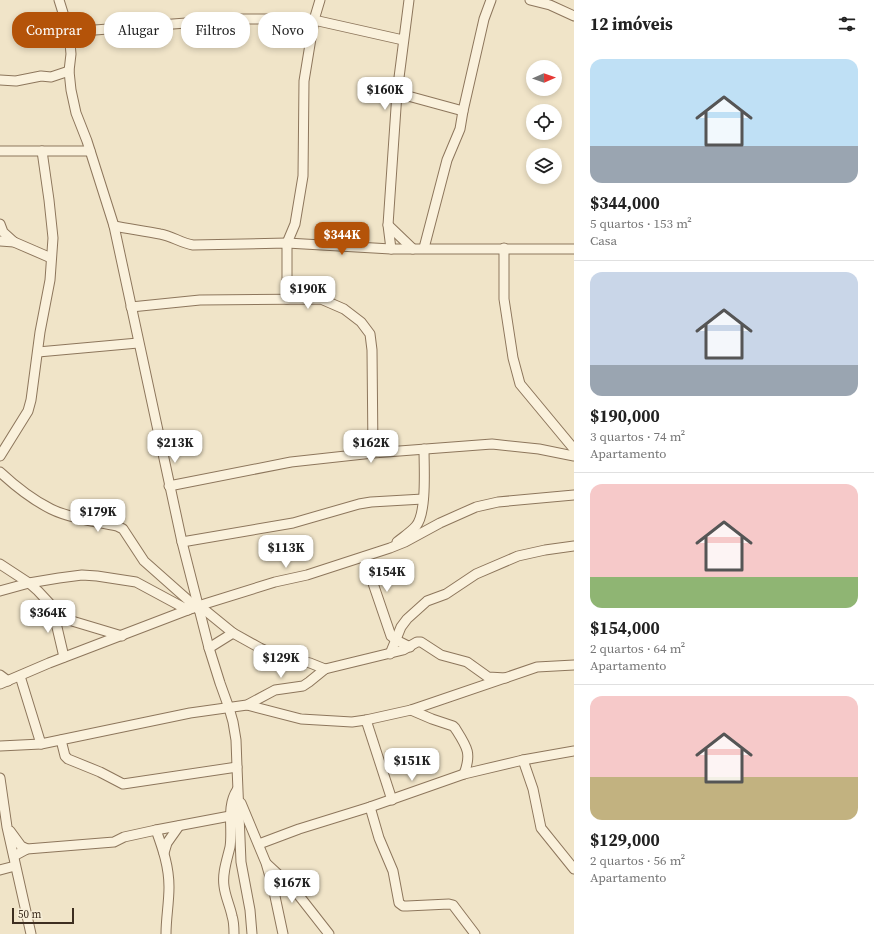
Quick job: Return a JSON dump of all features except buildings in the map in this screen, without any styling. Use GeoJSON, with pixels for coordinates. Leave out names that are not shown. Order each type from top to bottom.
{"type":"FeatureCollection","features":[{"type":"Feature","properties":{"kind":"street"},"geometry":{"type":"LineString","coordinates":[[59,0],[63,12]]}},
{"type":"Feature","properties":{"kind":"street"},"geometry":{"type":"LineString","coordinates":[[316,12],[320,0]]}},
{"type":"Feature","properties":{"kind":"street"},"geometry":{"type":"LineString","coordinates":[[391,249],[388,225],[396,93],[409,0]]}},
{"type":"Feature","properties":{"kind":"street"},"geometry":{"type":"LineString","coordinates":[[424,248],[447,160],[460,129],[484,19],[490,0]]}},
{"type":"Feature","properties":{"kind":"street"},"geometry":{"type":"LineString","coordinates":[[530,0],[550,5],[574,16]]}},
{"type":"Feature","properties":{"kind":"street"},"geometry":{"type":"LineString","coordinates":[[96,30],[238,19],[258,19]]}},
{"type":"Feature","properties":{"kind":"street"},"geometry":{"type":"LineString","coordinates":[[318,21],[404,40]]}},
{"type":"Feature","properties":{"kind":"street"},"geometry":{"type":"LineString","coordinates":[[70,48],[71,90],[76,113],[114,226],[182,542],[194,609],[229,708],[236,740],[241,862],[250,910],[252,934]]}},
{"type":"Feature","properties":{"kind":"street"},"geometry":{"type":"LineString","coordinates":[[287,299],[287,243],[295,224],[303,176],[304,81],[309,48]]}},
{"type":"Feature","properties":{"kind":"street"},"geometry":{"type":"LineString","coordinates":[[0,80],[16,81],[41,76],[51,76],[70,71]]}},
{"type":"Feature","properties":{"kind":"street"},"geometry":{"type":"LineString","coordinates":[[396,93],[463,111]]}},
{"type":"Feature","properties":{"kind":"street"},"geometry":{"type":"LineString","coordinates":[[0,151],[90,151]]}},
{"type":"Feature","properties":{"kind":"street"},"geometry":{"type":"LineString","coordinates":[[0,456],[28,411],[31,400],[40,332],[50,280],[53,238],[52,219],[42,151]]}},
{"type":"Feature","properties":{"kind":"street"},"geometry":{"type":"LineString","coordinates":[[0,224],[3,232],[14,242],[51,258]]}},
{"type":"Feature","properties":{"kind":"street"},"geometry":{"type":"LineString","coordinates":[[388,225],[413,249]]}},
{"type":"Feature","properties":{"kind":"street"},"geometry":{"type":"LineString","coordinates":[[114,226],[160,234],[193,245],[287,243],[391,249],[574,249]]}},
{"type":"Feature","properties":{"kind":"street"},"geometry":{"type":"LineString","coordinates":[[0,241],[14,242]]}},
{"type":"Feature","properties":{"kind":"street"},"geometry":{"type":"LineString","coordinates":[[504,248],[504,300],[512,358],[520,384],[574,449]]}},
{"type":"Feature","properties":{"kind":"street"},"geometry":{"type":"LineString","coordinates":[[131,307],[200,300],[321,299],[344,309],[361,322],[370,334],[372,350],[373,453]]}},
{"type":"Feature","properties":{"kind":"street"},"geometry":{"type":"LineString","coordinates":[[38,352],[138,343]]}},
{"type":"Feature","properties":{"kind":"street"},"geometry":{"type":"LineString","coordinates":[[170,486],[291,462],[424,449],[492,444],[539,449],[574,456]]}},
{"type":"Feature","properties":{"kind":"street"},"geometry":{"type":"LineString","coordinates":[[390,548],[416,525],[420,517],[423,499],[424,449]]}},
{"type":"Feature","properties":{"kind":"street"},"geometry":{"type":"LineString","coordinates":[[0,472],[36,500],[51,509],[62,514],[118,526],[122,529],[144,561],[188,600],[194,609]]}},
{"type":"Feature","properties":{"kind":"street"},"geometry":{"type":"LineString","coordinates":[[0,675],[4,683],[64,657],[194,609],[275,582],[307,576],[390,548],[476,507],[498,502],[574,495]]}},
{"type":"Feature","properties":{"kind":"street"},"geometry":{"type":"LineString","coordinates":[[182,542],[293,523],[359,504],[423,499]]}},
{"type":"Feature","properties":{"kind":"street"},"geometry":{"type":"LineString","coordinates":[[390,654],[401,627],[407,619],[427,601],[446,594],[476,574],[518,556],[532,552],[574,546]]}},
{"type":"Feature","properties":{"kind":"street"},"geometry":{"type":"LineString","coordinates":[[364,557],[391,636],[410,647]]}},
{"type":"Feature","properties":{"kind":"street"},"geometry":{"type":"LineString","coordinates":[[0,564],[29,583],[52,606],[72,621],[122,636]]}},
{"type":"Feature","properties":{"kind":"street"},"geometry":{"type":"LineString","coordinates":[[0,591],[29,583],[82,575],[136,582],[171,602],[206,611],[233,633],[275,655],[310,662],[325,669]]}},
{"type":"Feature","properties":{"kind":"street"},"geometry":{"type":"LineString","coordinates":[[52,606],[64,657]]}},
{"type":"Feature","properties":{"kind":"street"},"geometry":{"type":"LineString","coordinates":[[209,648],[233,633]]}},
{"type":"Feature","properties":{"kind":"street"},"geometry":{"type":"LineString","coordinates":[[0,746],[41,744],[182,714],[247,705],[275,690],[303,686],[325,669],[390,654],[410,647],[417,642],[421,642],[441,655],[467,662],[488,677],[506,678]]}},
{"type":"Feature","properties":{"kind":"street"},"geometry":{"type":"LineString","coordinates":[[247,705],[301,719],[352,722],[411,710],[537,667],[574,665]]}},
{"type":"Feature","properties":{"kind":"street"},"geometry":{"type":"LineString","coordinates":[[20,676],[41,744]]}},
{"type":"Feature","properties":{"kind":"street"},"geometry":{"type":"LineString","coordinates":[[411,710],[456,728],[469,755],[469,763],[464,774]]}},
{"type":"Feature","properties":{"kind":"street"},"geometry":{"type":"LineString","coordinates":[[366,720],[392,800]]}},
{"type":"Feature","properties":{"kind":"street"},"geometry":{"type":"LineString","coordinates":[[61,740],[65,756],[68,759],[100,772],[123,784],[237,767]]}},
{"type":"Feature","properties":{"kind":"street"},"geometry":{"type":"LineString","coordinates":[[259,844],[299,829],[392,800],[464,774],[523,760],[574,751]]}},
{"type":"Feature","properties":{"kind":"street"},"geometry":{"type":"LineString","coordinates":[[523,760],[533,789],[541,828],[574,869]]}},
{"type":"Feature","properties":{"kind":"street"},"geometry":{"type":"LineString","coordinates":[[0,778],[7,827],[31,934]]}},
{"type":"Feature","properties":{"kind":"street"},"geometry":{"type":"LineString","coordinates":[[234,934],[233,918],[223,880],[230,846],[230,816],[234,794],[239,791]]}},
{"type":"Feature","properties":{"kind":"street"},"geometry":{"type":"LineString","coordinates":[[239,791],[266,863],[273,887],[283,934]]}},
{"type":"Feature","properties":{"kind":"street"},"geometry":{"type":"LineString","coordinates":[[370,807],[379,838],[393,871],[400,903],[403,906],[453,905],[475,934]]}},
{"type":"Feature","properties":{"kind":"street"},"geometry":{"type":"LineString","coordinates":[[14,856],[26,849],[105,843],[156,830],[230,816]]}},
{"type":"Feature","properties":{"kind":"street"},"geometry":{"type":"LineString","coordinates":[[164,853],[167,843],[178,826]]}},
{"type":"Feature","properties":{"kind":"street"},"geometry":{"type":"LineString","coordinates":[[7,827],[15,840],[26,849]]}},
{"type":"Feature","properties":{"kind":"street"},"geometry":{"type":"LineString","coordinates":[[156,830],[164,853],[169,880],[166,934]]}},
{"type":"Feature","properties":{"kind":"street"},"geometry":{"type":"LineString","coordinates":[[266,863],[293,888],[329,934]]}},
{"type":"Feature","properties":{"kind":"street"},"geometry":{"type":"LineString","coordinates":[[0,870],[15,866]]}}]}
